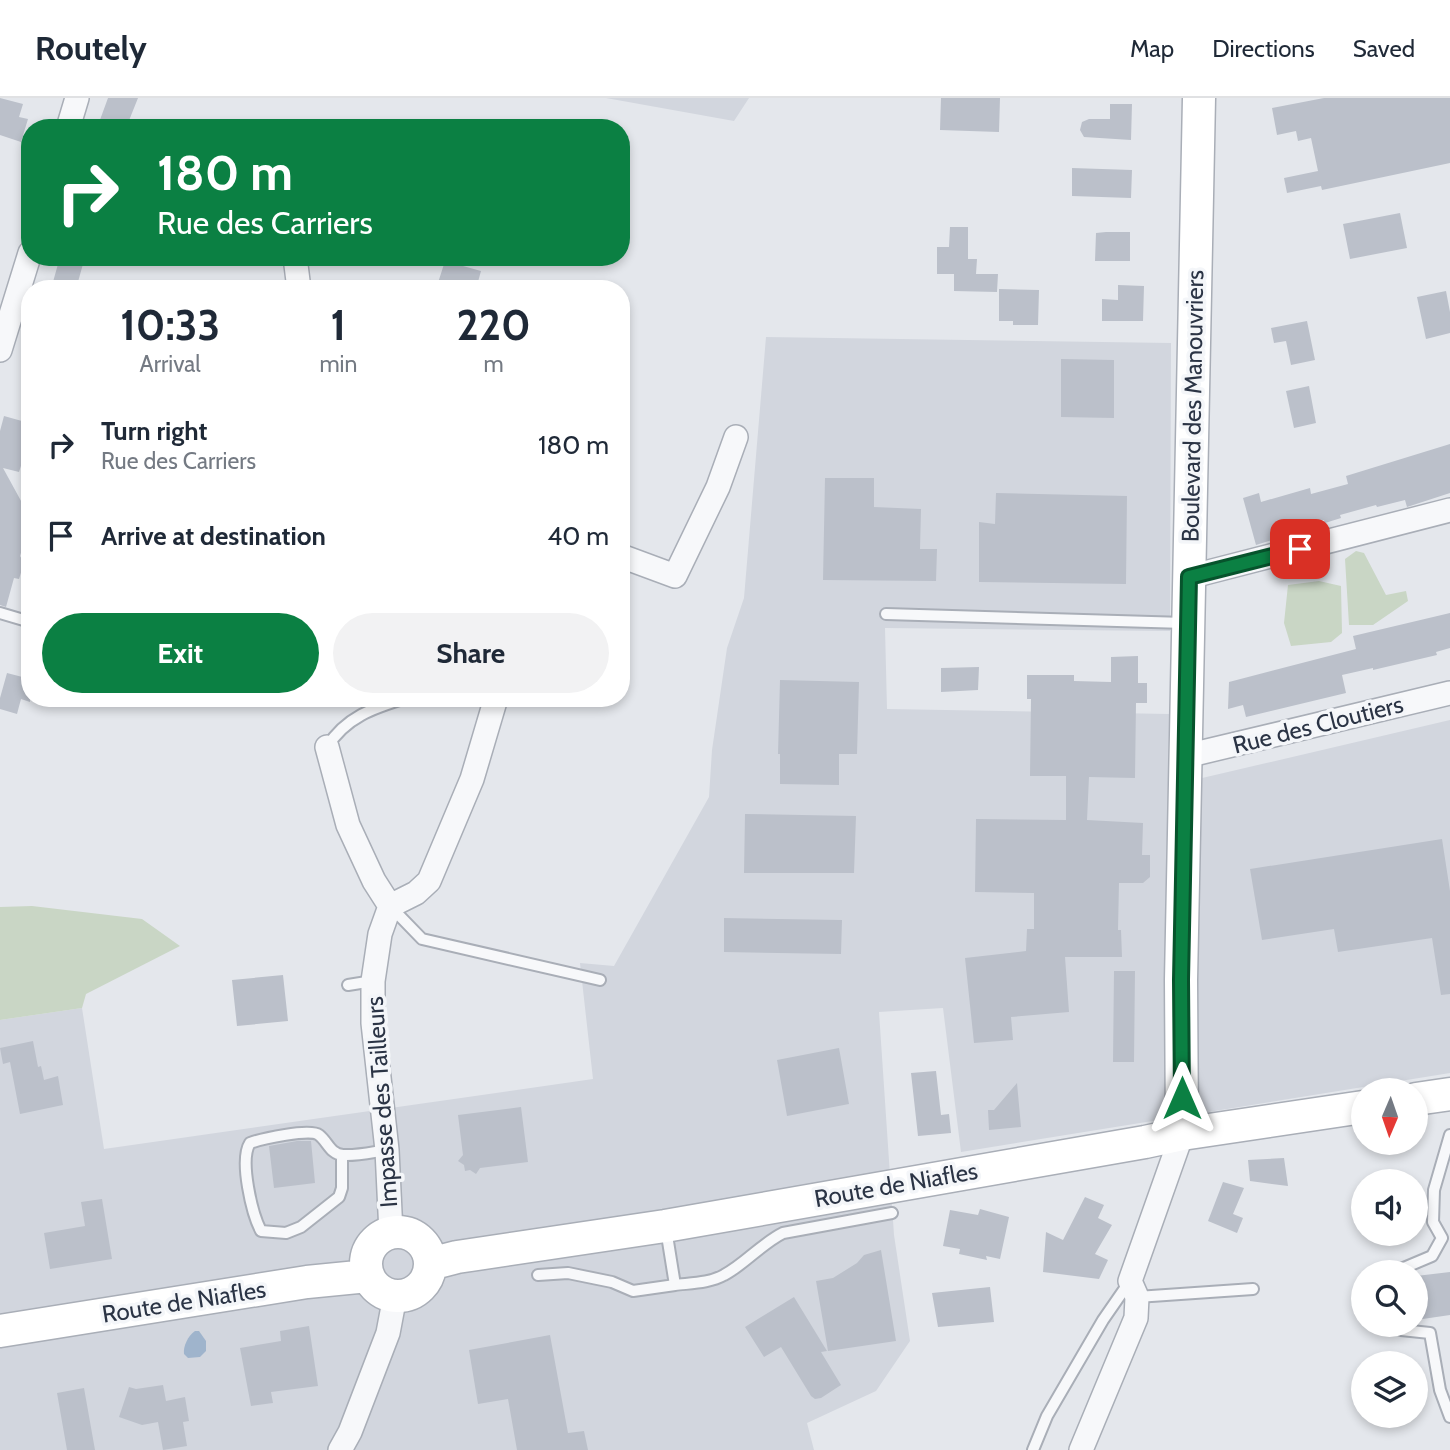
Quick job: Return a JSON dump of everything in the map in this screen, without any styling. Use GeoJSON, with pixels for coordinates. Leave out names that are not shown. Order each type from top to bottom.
{"type":"FeatureCollection","features":[{"type":"Feature","properties":{"kind":"street"},"geometry":{"type":"LineString","coordinates":[[71,119],[78,98]]}},
{"type":"Feature","properties":{"kind":"street","name":"Boulevard des Manouvriers"},"geometry":{"type":"LineString","coordinates":[[1182,1134],[1181,980],[1199,98]]}},
{"type":"Feature","properties":{"kind":"street"},"geometry":{"type":"LineString","coordinates":[[0,350],[21,282]]}},
{"type":"Feature","properties":{"kind":"street"},"geometry":{"type":"LineString","coordinates":[[630,558],[675,576],[718,487],[736,437]]}},
{"type":"Feature","properties":{"kind":"street"},"geometry":{"type":"LineString","coordinates":[[1189,577],[1450,510]]}},
{"type":"Feature","properties":{"kind":"street","name":"Rue des Cloutiers"},"geometry":{"type":"LineString","coordinates":[[1186,756],[1450,693]]}},
{"type":"Feature","properties":{"kind":"street"},"geometry":{"type":"LineString","coordinates":[[327,747],[348,825],[374,881],[390,906],[416,893],[429,881],[472,779],[493,707]]}},
{"type":"Feature","properties":{"kind":"street","name":"Impasse des Tailleurs"},"geometry":{"type":"LineString","coordinates":[[390,906],[380,934],[373,981],[373,1023],[387,1150],[391,1233]]}},
{"type":"Feature","properties":{"kind":"street"},"geometry":{"type":"LineString","coordinates":[[1428,1097],[1450,1094]]}},
{"type":"Feature","properties":{"kind":"street","name":"Route de Niafles"},"geometry":{"type":"LineString","coordinates":[[430,1264],[457,1257],[665,1226],[1182,1134],[1351,1109]]}},
{"type":"Feature","properties":{"kind":"street"},"geometry":{"type":"LineString","coordinates":[[1081,1450],[1136,1318],[1133,1289],[1182,1134]]}},
{"type":"Feature","properties":{"kind":"street"},"geometry":{"type":"LineString","coordinates":[[401,1232],[418,1239],[428,1254],[430,1264],[428,1275],[415,1291],[395,1296],[379,1289],[368,1276],[366,1257],[375,1241],[391,1233],[401,1232]]}},
{"type":"Feature","properties":{"kind":"street","name":"Route de Niafles"},"geometry":{"type":"LineString","coordinates":[[0,1331],[307,1282],[368,1276]]}},
{"type":"Feature","properties":{"kind":"street"},"geometry":{"type":"LineString","coordinates":[[340,1450],[350,1432],[388,1333],[395,1296]]}},
{"type":"Feature","properties":{"kind":"lane"},"geometry":{"type":"LineString","coordinates":[[0,613],[21,619]]}},
{"type":"Feature","properties":{"kind":"lane"},"geometry":{"type":"LineString","coordinates":[[886,614],[1188,623]]}},
{"type":"Feature","properties":{"kind":"lane"},"geometry":{"type":"LineString","coordinates":[[327,747],[332,737],[352,719],[378,707]]}},
{"type":"Feature","properties":{"kind":"lane"},"geometry":{"type":"LineString","coordinates":[[390,906],[422,939],[600,980]]}},
{"type":"Feature","properties":{"kind":"lane"},"geometry":{"type":"LineString","coordinates":[[348,985],[373,981]]}},
{"type":"Feature","properties":{"kind":"lane"},"geometry":{"type":"LineString","coordinates":[[342,1155],[342,1188],[339,1197],[301,1227],[286,1233],[261,1231],[254,1218],[245,1157],[250,1143],[258,1139],[316,1132],[332,1152],[342,1155],[387,1150]]}},
{"type":"Feature","properties":{"kind":"lane"},"geometry":{"type":"LineString","coordinates":[[1422,1260],[1432,1256],[1442,1238],[1433,1222],[1434,1190],[1450,1135]]}},
{"type":"Feature","properties":{"kind":"lane"},"geometry":{"type":"LineString","coordinates":[[538,1275],[568,1273],[612,1282],[633,1291],[708,1281],[724,1275],[768,1241],[783,1233],[892,1213]]}},
{"type":"Feature","properties":{"kind":"lane"},"geometry":{"type":"LineString","coordinates":[[665,1226],[675,1285]]}},
{"type":"Feature","properties":{"kind":"lane"},"geometry":{"type":"LineString","coordinates":[[1032,1450],[1046,1416],[1103,1320],[1133,1289],[1253,1289]]}},
{"type":"Feature","properties":{"kind":"lane"},"geometry":{"type":"LineString","coordinates":[[1428,1333],[1440,1390],[1450,1417]]}},
{"type":"Feature","properties":{"kind":"shaded area"},"geometry":{"type":"Polygon","coordinates":[[[606,98],[749,98],[734,121],[606,98]]]}},
{"type":"Feature","properties":{"kind":"shaded area"},"geometry":{"type":"Polygon","coordinates":[[[766,337],[1171,343],[1170,631],[885,628],[887,709],[1169,714],[1168,786],[1450,720],[1450,1073],[1419,1078],[1351,1078],[1351,1089],[961,1152],[943,1008],[879,1012],[894,1235],[910,1341],[876,1391],[807,1423],[814,1450],[0,1450],[0,1020],[82,1008],[104,1149],[593,1079],[580,963],[614,966],[709,797],[712,750],[727,648],[744,598],[766,337]]]}},
{"type":"Feature","properties":{"kind":"green space"},"geometry":{"type":"Polygon","coordinates":[[[1356,551],[1364,553],[1386,595],[1406,591],[1408,601],[1373,625],[1349,625],[1345,559],[1356,551]]]}},
{"type":"Feature","properties":{"kind":"green space"},"geometry":{"type":"Polygon","coordinates":[[[1319,581],[1341,586],[1342,633],[1331,642],[1291,646],[1284,623],[1288,585],[1319,581]]]}},
{"type":"Feature","properties":{"kind":"green space"},"geometry":{"type":"Polygon","coordinates":[[[32,906],[142,919],[180,946],[86,994],[82,1008],[0,1020],[0,907],[32,906]]]}},
{"type":"Feature","properties":{"kind":"water"},"geometry":{"type":"Polygon","coordinates":[[[195,1331],[199,1331],[206,1341],[206,1351],[200,1357],[188,1358],[184,1354],[184,1348],[195,1331]]]}},
{"type":"Feature","properties":{"kind":"building"},"geometry":{"type":"Polygon","coordinates":[[[0,98],[23,104],[19,117],[28,119],[21,119],[21,142],[0,135],[0,98]]]}},
{"type":"Feature","properties":{"kind":"building"},"geometry":{"type":"Polygon","coordinates":[[[108,98],[138,98],[130,119],[100,119],[108,98]]]}},
{"type":"Feature","properties":{"kind":"building"},"geometry":{"type":"Polygon","coordinates":[[[941,98],[1000,98],[999,132],[940,130],[941,98]]]}},
{"type":"Feature","properties":{"kind":"building"},"geometry":{"type":"Polygon","coordinates":[[[1324,98],[1450,98],[1450,163],[1322,190],[1321,186],[1287,193],[1284,178],[1318,171],[1311,138],[1298,141],[1296,131],[1277,135],[1272,108],[1324,98]]]}},
{"type":"Feature","properties":{"kind":"building"},"geometry":{"type":"Polygon","coordinates":[[[1110,104],[1132,104],[1131,140],[1084,137],[1080,130],[1082,122],[1089,119],[1110,119],[1110,104]]]}},
{"type":"Feature","properties":{"kind":"building"},"geometry":{"type":"Polygon","coordinates":[[[1072,168],[1132,170],[1131,198],[1072,196],[1072,168]]]}},
{"type":"Feature","properties":{"kind":"building"},"geometry":{"type":"Polygon","coordinates":[[[1400,213],[1407,248],[1350,259],[1343,224],[1400,213]]]}},
{"type":"Feature","properties":{"kind":"building"},"geometry":{"type":"Polygon","coordinates":[[[950,227],[968,227],[968,259],[977,259],[976,274],[998,274],[997,292],[954,291],[954,274],[937,274],[937,247],[949,247],[950,227]]]}},
{"type":"Feature","properties":{"kind":"building"},"geometry":{"type":"Polygon","coordinates":[[[1130,232],[1130,261],[1095,261],[1096,233],[1130,232]]]}},
{"type":"Feature","properties":{"kind":"building"},"geometry":{"type":"Polygon","coordinates":[[[57,266],[82,266],[79,280],[54,280],[57,266]]]}},
{"type":"Feature","properties":{"kind":"building"},"geometry":{"type":"Polygon","coordinates":[[[443,266],[463,266],[481,271],[478,280],[439,280],[443,266]]]}},
{"type":"Feature","properties":{"kind":"building"},"geometry":{"type":"Polygon","coordinates":[[[1118,285],[1144,286],[1143,321],[1102,321],[1102,299],[1118,300],[1118,285]]]}},
{"type":"Feature","properties":{"kind":"building"},"geometry":{"type":"Polygon","coordinates":[[[999,289],[1039,290],[1038,325],[1013,325],[1013,321],[999,321],[999,289]]]}},
{"type":"Feature","properties":{"kind":"building"},"geometry":{"type":"Polygon","coordinates":[[[1446,291],[1450,333],[1426,339],[1417,297],[1446,291]]]}},
{"type":"Feature","properties":{"kind":"building"},"geometry":{"type":"Polygon","coordinates":[[[1307,321],[1315,360],[1291,365],[1286,341],[1274,343],[1271,328],[1307,321]]]}},
{"type":"Feature","properties":{"kind":"building"},"geometry":{"type":"Polygon","coordinates":[[[1061,359],[1114,360],[1114,418],[1061,417],[1061,359]]]}},
{"type":"Feature","properties":{"kind":"building"},"geometry":{"type":"Polygon","coordinates":[[[1309,386],[1316,423],[1294,428],[1286,391],[1309,386]]]}},
{"type":"Feature","properties":{"kind":"building"},"geometry":{"type":"Polygon","coordinates":[[[4,416],[21,421],[19,472],[3,468],[21,501],[21,573],[19,579],[14,578],[6,607],[0,605],[0,431],[4,416]]]}},
{"type":"Feature","properties":{"kind":"building"},"geometry":{"type":"Polygon","coordinates":[[[1450,444],[1450,493],[1407,507],[1405,500],[1377,507],[1376,505],[1340,515],[1341,518],[1325,523],[1324,520],[1270,535],[1272,540],[1256,545],[1243,498],[1259,493],[1261,502],[1310,488],[1311,494],[1348,484],[1346,476],[1450,444]]]}},
{"type":"Feature","properties":{"kind":"building"},"geometry":{"type":"Polygon","coordinates":[[[825,478],[874,478],[874,507],[921,509],[920,549],[937,549],[936,581],[823,580],[825,478]]]}},
{"type":"Feature","properties":{"kind":"building"},"geometry":{"type":"Polygon","coordinates":[[[996,493],[1127,496],[1126,584],[979,582],[979,522],[995,524],[996,493]]]}},
{"type":"Feature","properties":{"kind":"building"},"geometry":{"type":"Polygon","coordinates":[[[1450,613],[1450,648],[1436,652],[1437,655],[1342,675],[1346,693],[1246,717],[1243,705],[1228,709],[1229,682],[1356,649],[1353,636],[1450,613]]]}},
{"type":"Feature","properties":{"kind":"building"},"geometry":{"type":"Polygon","coordinates":[[[1138,656],[1138,683],[1147,683],[1147,703],[1136,703],[1135,778],[1089,777],[1087,820],[1143,823],[1142,855],[1150,855],[1150,877],[1143,883],[1119,883],[1118,930],[1121,930],[1122,957],[1065,957],[1069,1012],[1011,1017],[1013,1040],[974,1043],[965,958],[1026,951],[1027,929],[1034,929],[1034,893],[975,892],[976,819],[1066,820],[1066,776],[1030,776],[1031,699],[1027,699],[1027,675],[1074,675],[1074,681],[1111,682],[1111,657],[1138,656]]]}},
{"type":"Feature","properties":{"kind":"building"},"geometry":{"type":"Polygon","coordinates":[[[979,667],[978,690],[941,692],[941,668],[979,667]]]}},
{"type":"Feature","properties":{"kind":"building"},"geometry":{"type":"Polygon","coordinates":[[[7,673],[21,677],[21,699],[17,714],[0,709],[7,673]]]}},
{"type":"Feature","properties":{"kind":"building"},"geometry":{"type":"Polygon","coordinates":[[[780,680],[859,682],[857,754],[839,754],[839,785],[780,784],[780,680]]]}},
{"type":"Feature","properties":{"kind":"building"},"geometry":{"type":"Polygon","coordinates":[[[745,814],[856,816],[854,873],[744,873],[745,814]]]}},
{"type":"Feature","properties":{"kind":"building"},"geometry":{"type":"Polygon","coordinates":[[[1442,839],[1450,891],[1450,994],[1441,995],[1432,938],[1338,952],[1334,929],[1262,940],[1250,869],[1442,839]]]}},
{"type":"Feature","properties":{"kind":"building"},"geometry":{"type":"Polygon","coordinates":[[[724,918],[842,920],[841,954],[724,952],[724,918]]]}},
{"type":"Feature","properties":{"kind":"building"},"geometry":{"type":"Polygon","coordinates":[[[1114,971],[1135,971],[1134,1062],[1113,1062],[1114,971]]]}},
{"type":"Feature","properties":{"kind":"building"},"geometry":{"type":"Polygon","coordinates":[[[283,975],[288,1021],[237,1026],[232,980],[283,975]]]}},
{"type":"Feature","properties":{"kind":"building"},"geometry":{"type":"Polygon","coordinates":[[[33,1041],[38,1067],[41,1066],[44,1080],[58,1076],[63,1105],[20,1114],[10,1062],[3,1064],[0,1048],[33,1041]]]}},
{"type":"Feature","properties":{"kind":"building"},"geometry":{"type":"Polygon","coordinates":[[[839,1048],[849,1104],[787,1116],[777,1060],[839,1048]]]}},
{"type":"Feature","properties":{"kind":"building"},"geometry":{"type":"Polygon","coordinates":[[[936,1071],[941,1115],[949,1114],[951,1133],[918,1136],[911,1073],[936,1071]]]}},
{"type":"Feature","properties":{"kind":"building"},"geometry":{"type":"Polygon","coordinates":[[[1017,1083],[1021,1127],[989,1130],[988,1110],[994,1110],[1017,1083]]]}},
{"type":"Feature","properties":{"kind":"building"},"geometry":{"type":"Polygon","coordinates":[[[521,1107],[528,1162],[480,1168],[476,1174],[470,1170],[465,1171],[464,1165],[458,1161],[463,1155],[458,1115],[521,1107]]]}},
{"type":"Feature","properties":{"kind":"building"},"geometry":{"type":"Polygon","coordinates":[[[311,1141],[315,1183],[274,1188],[269,1146],[311,1141]]]}},
{"type":"Feature","properties":{"kind":"building"},"geometry":{"type":"Polygon","coordinates":[[[1284,1158],[1288,1186],[1250,1181],[1248,1160],[1284,1158]]]}},
{"type":"Feature","properties":{"kind":"building"},"geometry":{"type":"Polygon","coordinates":[[[1223,1182],[1244,1188],[1233,1214],[1243,1218],[1237,1233],[1208,1221],[1223,1182]]]}},
{"type":"Feature","properties":{"kind":"building"},"geometry":{"type":"Polygon","coordinates":[[[1085,1197],[1104,1205],[1098,1218],[1112,1225],[1095,1254],[1108,1260],[1099,1279],[1043,1272],[1046,1232],[1063,1240],[1085,1197]]]}},
{"type":"Feature","properties":{"kind":"building"},"geometry":{"type":"Polygon","coordinates":[[[102,1199],[112,1259],[50,1269],[44,1233],[85,1226],[81,1202],[102,1199]]]}},
{"type":"Feature","properties":{"kind":"building"},"geometry":{"type":"Polygon","coordinates":[[[980,1209],[1009,1217],[1000,1259],[986,1256],[987,1260],[959,1254],[960,1249],[943,1246],[950,1210],[978,1215],[980,1209]]]}},
{"type":"Feature","properties":{"kind":"building"},"geometry":{"type":"Polygon","coordinates":[[[881,1250],[896,1341],[828,1351],[816,1281],[833,1278],[857,1263],[864,1255],[881,1250]]]}},
{"type":"Feature","properties":{"kind":"building"},"geometry":{"type":"Polygon","coordinates":[[[1450,1272],[1450,1315],[1428,1318],[1428,1275],[1450,1272]]]}},
{"type":"Feature","properties":{"kind":"building"},"geometry":{"type":"Polygon","coordinates":[[[990,1287],[994,1322],[938,1327],[932,1293],[990,1287]]]}},
{"type":"Feature","properties":{"kind":"building"},"geometry":{"type":"Polygon","coordinates":[[[794,1297],[827,1351],[821,1352],[841,1385],[821,1398],[815,1399],[811,1396],[781,1347],[764,1357],[745,1327],[794,1297]]]}},
{"type":"Feature","properties":{"kind":"building"},"geometry":{"type":"Polygon","coordinates":[[[309,1326],[318,1386],[271,1392],[273,1403],[251,1406],[240,1348],[281,1341],[280,1331],[309,1326]]]}},
{"type":"Feature","properties":{"kind":"building"},"geometry":{"type":"Polygon","coordinates":[[[550,1335],[568,1433],[584,1431],[588,1450],[517,1450],[508,1399],[478,1404],[469,1350],[550,1335]]]}},
{"type":"Feature","properties":{"kind":"building"},"geometry":{"type":"Polygon","coordinates":[[[163,1385],[166,1401],[185,1397],[189,1421],[183,1422],[187,1446],[163,1450],[158,1422],[142,1425],[119,1417],[129,1387],[136,1389],[163,1385]]]}},
{"type":"Feature","properties":{"kind":"building"},"geometry":{"type":"Polygon","coordinates":[[[84,1388],[95,1450],[67,1450],[57,1393],[84,1388]]]}},
{"type":"Feature","properties":{"kind":"route"},"geometry":{"type":"LineString","coordinates":[[1182,1098],[1181,980],[1189,577],[1300,549]]}}]}
